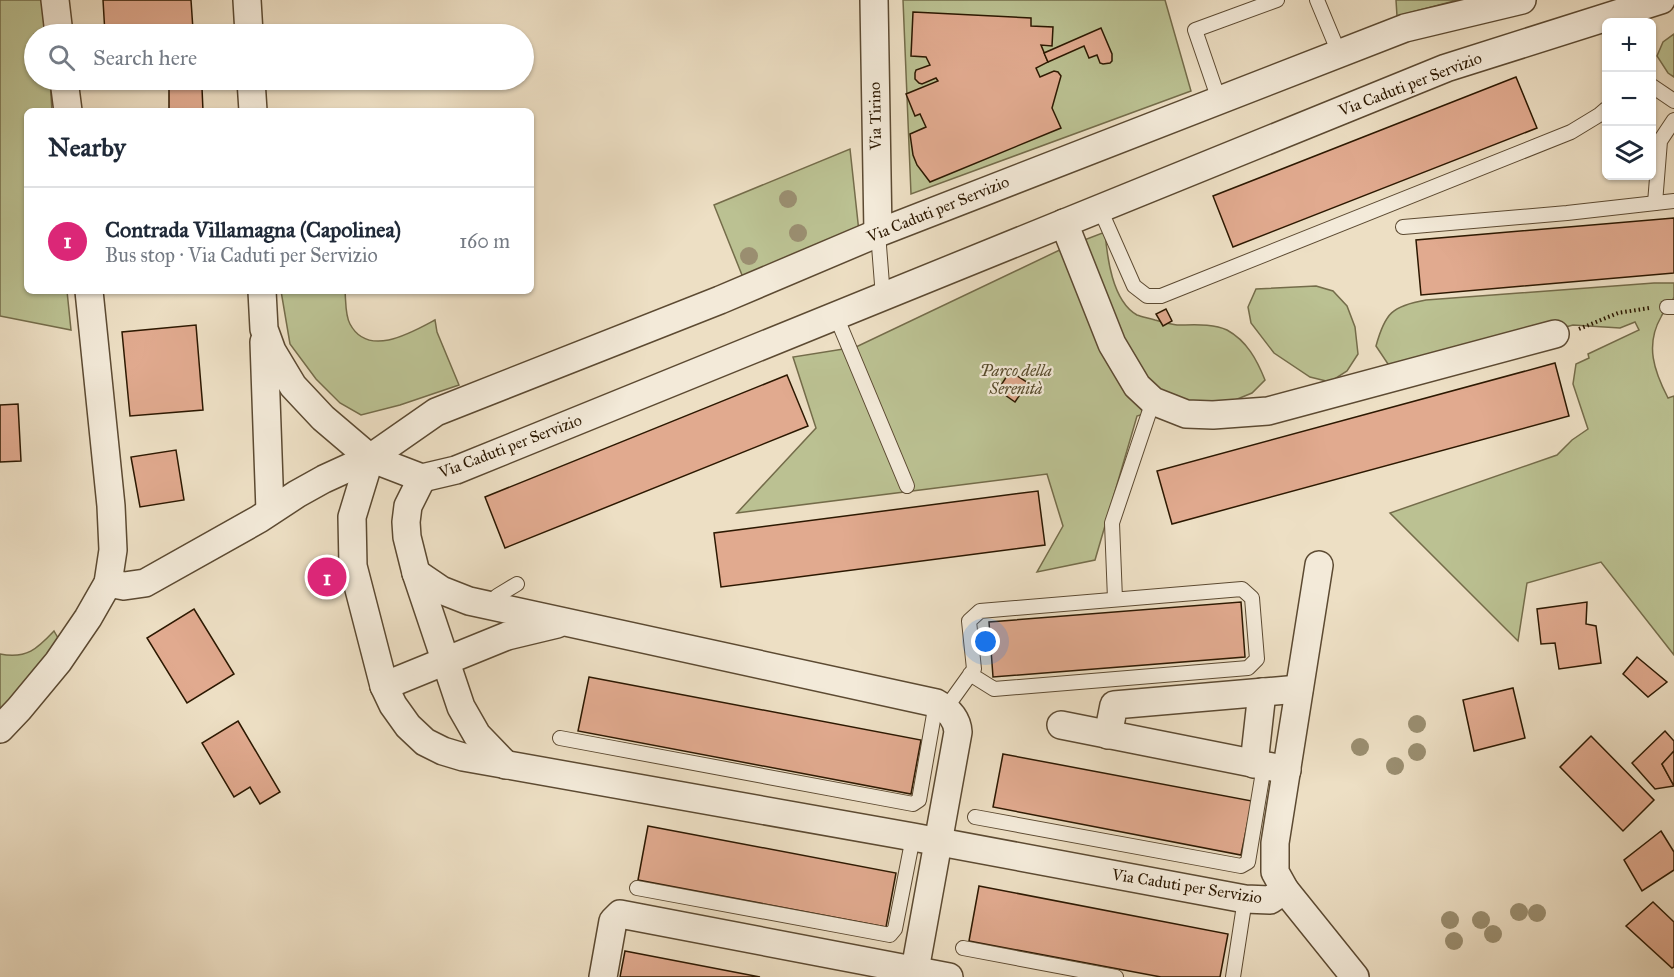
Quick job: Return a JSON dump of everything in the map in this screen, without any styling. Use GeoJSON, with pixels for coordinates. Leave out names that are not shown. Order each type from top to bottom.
{"type":"FeatureCollection","features":[{"type":"Feature","properties":{"kind":"street"},"geometry":{"type":"LineString","coordinates":[[55,0],[58,24]]}},
{"type":"Feature","properties":{"kind":"street"},"geometry":{"type":"LineString","coordinates":[[248,0],[249,24]]}},
{"type":"Feature","properties":{"kind":"street","name":"Via Tirino"},"geometry":{"type":"LineString","coordinates":[[874,0],[878,232]]}},
{"type":"Feature","properties":{"kind":"street","name":"Via Caduti per Servizio"},"geometry":{"type":"LineString","coordinates":[[1318,565],[1299,689],[1268,766],[1275,843],[1275,872],[1285,890],[1270,900],[1245,898],[463,758],[443,751],[425,742],[408,726],[393,705],[384,686],[353,566],[352,517],[370,458],[436,412],[720,300],[878,232],[1339,53],[1405,28],[1522,0]]}},
{"type":"Feature","properties":{"kind":"street","name":"Via Caduti per Servizio"},"geometry":{"type":"LineString","coordinates":[[1623,18],[1661,0]]}},
{"type":"Feature","properties":{"kind":"street","name":"Via Caduti per Servizio"},"geometry":{"type":"LineString","coordinates":[[370,458],[422,478],[456,470],[1446,68],[1602,28]]}},
{"type":"Feature","properties":{"kind":"street"},"geometry":{"type":"LineString","coordinates":[[65,90],[68,108]]}},
{"type":"Feature","properties":{"kind":"street"},"geometry":{"type":"LineString","coordinates":[[252,90],[253,108]]}},
{"type":"Feature","properties":{"kind":"street"},"geometry":{"type":"LineString","coordinates":[[1064,223],[1112,344],[1137,386],[1153,401],[1186,414],[1213,415],[1268,411],[1555,334]]}},
{"type":"Feature","properties":{"kind":"street"},"geometry":{"type":"LineString","coordinates":[[0,729],[58,662],[88,618],[108,583],[113,550],[111,507],[89,294]]}},
{"type":"Feature","properties":{"kind":"street"},"geometry":{"type":"LineString","coordinates":[[262,294],[265,515]]}},
{"type":"Feature","properties":{"kind":"street"},"geometry":{"type":"LineString","coordinates":[[108,583],[124,586],[145,583],[324,479],[370,458],[323,418],[292,386],[272,351],[264,329]]}},
{"type":"Feature","properties":{"kind":"street","name":"Via Caduti per Servizio"},"geometry":{"type":"LineString","coordinates":[[422,478],[408,506],[406,522],[407,537],[416,573],[461,707],[477,735],[506,765]]}},
{"type":"Feature","properties":{"kind":"street"},"geometry":{"type":"LineString","coordinates":[[416,573],[441,590],[469,601],[941,706],[957,723],[958,732],[925,840],[915,970]]}},
{"type":"Feature","properties":{"kind":"street"},"geometry":{"type":"LineString","coordinates":[[384,686],[507,636],[564,623]]}},
{"type":"Feature","properties":{"kind":"street"},"geometry":{"type":"LineString","coordinates":[[1108,735],[1114,705],[1299,689]]}},
{"type":"Feature","properties":{"kind":"street"},"geometry":{"type":"LineString","coordinates":[[1061,725],[1268,766],[1262,692]]}},
{"type":"Feature","properties":{"kind":"street"},"geometry":{"type":"LineString","coordinates":[[1285,890],[1355,977]]}},
{"type":"Feature","properties":{"kind":"street"},"geometry":{"type":"LineString","coordinates":[[603,977],[613,921],[620,914],[949,977]]}},
{"type":"Feature","properties":{"kind":"lane"},"geometry":{"type":"LineString","coordinates":[[1219,100],[1195,30],[1277,0]]}},
{"type":"Feature","properties":{"kind":"lane"},"geometry":{"type":"LineString","coordinates":[[1317,0],[1339,53]]}},
{"type":"Feature","properties":{"kind":"lane"},"geometry":{"type":"LineString","coordinates":[[1656,89],[1674,101]]}},
{"type":"Feature","properties":{"kind":"lane"},"geometry":{"type":"LineString","coordinates":[[1100,208],[1134,286],[1147,296],[1161,296],[1571,132],[1602,112]]}},
{"type":"Feature","properties":{"kind":"lane"},"geometry":{"type":"LineString","coordinates":[[1655,203],[1660,141],[1674,120]]}},
{"type":"Feature","properties":{"kind":"lane"},"geometry":{"type":"LineString","coordinates":[[1403,227],[1568,213],[1674,201]]}},
{"type":"Feature","properties":{"kind":"lane"},"geometry":{"type":"LineString","coordinates":[[878,232],[883,297]]}},
{"type":"Feature","properties":{"kind":"lane"},"geometry":{"type":"LineString","coordinates":[[836,316],[907,486]]}},
{"type":"Feature","properties":{"kind":"lane"},"geometry":{"type":"LineString","coordinates":[[1115,600],[1112,523],[1153,401]]}},
{"type":"Feature","properties":{"kind":"lane"},"geometry":{"type":"LineString","coordinates":[[494,607],[497,596],[517,584]]}},
{"type":"Feature","properties":{"kind":"lane"},"geometry":{"type":"LineString","coordinates":[[560,738],[913,804],[919,800],[941,706],[974,669],[969,621],[980,610],[1242,589],[1252,598],[1257,659],[1248,668],[994,689],[970,674]]}},
{"type":"Feature","properties":{"kind":"lane"},"geometry":{"type":"LineString","coordinates":[[975,817],[1241,866],[1248,862],[1268,766]]}},
{"type":"Feature","properties":{"kind":"lane"},"geometry":{"type":"LineString","coordinates":[[637,888],[890,935],[895,929],[925,840]]}},
{"type":"Feature","properties":{"kind":"lane"},"geometry":{"type":"LineString","coordinates":[[1233,977],[1245,898]]}},
{"type":"Feature","properties":{"kind":"lane"},"geometry":{"type":"LineString","coordinates":[[963,948],[1116,977]]}},
{"type":"Feature","properties":{"kind":"path"},"geometry":{"type":"LineString","coordinates":[[1555,334],[1579,330],[1618,313],[1671,307]]}},
{"type":"Feature","properties":{"kind":"green space"},"geometry":{"type":"Polygon","coordinates":[[[0,0],[43,0],[45,24],[24,24],[24,90],[51,90],[52,108],[24,108],[24,294],[67,294],[71,330],[0,316],[0,0]]]}},
{"type":"Feature","properties":{"kind":"green space"},"geometry":{"type":"Polygon","coordinates":[[[903,0],[1165,0],[1191,91],[911,194],[903,0]]]}},
{"type":"Feature","properties":{"kind":"green space"},"geometry":{"type":"Polygon","coordinates":[[[1396,0],[1458,0],[1397,16],[1396,0]]]}},
{"type":"Feature","properties":{"kind":"green space"},"geometry":{"type":"Polygon","coordinates":[[[1674,34],[1674,77],[1668,73],[1657,56],[1663,42],[1674,34]]]}},
{"type":"Feature","properties":{"kind":"green space"},"geometry":{"type":"Polygon","coordinates":[[[850,149],[859,232],[744,280],[714,205],[850,149]]]}},
{"type":"Feature","properties":{"kind":"green space","name":"Parco della Serenità"},"geometry":{"type":"Polygon","coordinates":[[[1105,232],[1112,277],[1122,300],[1129,308],[1137,315],[1168,324],[1209,325],[1227,330],[1234,334],[1250,352],[1265,380],[1252,393],[1235,400],[1165,407],[1137,416],[1095,560],[1037,572],[1063,526],[1047,474],[737,513],[816,428],[793,357],[856,347],[1066,247],[1105,232]]]}},
{"type":"Feature","properties":{"kind":"green space"},"geometry":{"type":"Polygon","coordinates":[[[1674,283],[1674,297],[1656,327],[1652,348],[1655,368],[1663,388],[1668,398],[1674,396],[1674,655],[1601,562],[1527,583],[1518,641],[1390,513],[1557,455],[1572,440],[1588,429],[1573,384],[1576,364],[1589,358],[1588,354],[1639,330],[1635,322],[1620,328],[1573,325],[1413,364],[1388,364],[1376,346],[1379,335],[1387,319],[1398,308],[1426,300],[1674,283]]]}},
{"type":"Feature","properties":{"kind":"green space"},"geometry":{"type":"Polygon","coordinates":[[[1316,286],[1333,291],[1347,306],[1355,327],[1358,354],[1347,371],[1330,382],[1310,377],[1274,353],[1251,323],[1248,307],[1256,289],[1316,286]]]}},
{"type":"Feature","properties":{"kind":"green space"},"geometry":{"type":"Polygon","coordinates":[[[282,294],[345,294],[348,320],[358,334],[368,340],[390,340],[435,320],[437,332],[459,385],[400,405],[361,415],[340,403],[316,379],[290,344],[282,294]]]}},
{"type":"Feature","properties":{"kind":"green space"},"geometry":{"type":"Polygon","coordinates":[[[54,631],[62,645],[0,717],[0,654],[24,654],[37,648],[54,631]]]}},
{"type":"Feature","properties":{"kind":"building"},"geometry":{"type":"Polygon","coordinates":[[[103,0],[191,0],[193,24],[104,24],[103,0]]]}},
{"type":"Feature","properties":{"kind":"building"},"geometry":{"type":"Polygon","coordinates":[[[913,12],[1031,18],[1031,26],[1053,27],[1052,46],[1041,45],[1048,62],[1036,68],[1040,77],[1054,71],[1061,76],[1052,108],[1061,128],[930,182],[917,165],[910,134],[926,127],[920,114],[915,116],[906,94],[938,81],[936,78],[922,84],[915,79],[916,70],[930,65],[926,57],[911,56],[913,12]]]}},
{"type":"Feature","properties":{"kind":"building"},"geometry":{"type":"Polygon","coordinates":[[[1101,28],[1112,54],[1110,63],[1100,63],[1097,55],[1089,58],[1084,46],[1048,62],[1044,53],[1101,28]]]}},
{"type":"Feature","properties":{"kind":"building"},"geometry":{"type":"Polygon","coordinates":[[[1516,77],[1537,128],[1233,247],[1213,196],[1516,77]]]}},
{"type":"Feature","properties":{"kind":"building"},"geometry":{"type":"Polygon","coordinates":[[[169,90],[202,90],[203,108],[169,108],[169,90]]]}},
{"type":"Feature","properties":{"kind":"building"},"geometry":{"type":"Polygon","coordinates":[[[1674,218],[1674,273],[1421,295],[1416,240],[1674,218]]]}},
{"type":"Feature","properties":{"kind":"building"},"geometry":{"type":"Polygon","coordinates":[[[1166,309],[1172,321],[1163,326],[1156,314],[1166,309]]]}},
{"type":"Feature","properties":{"kind":"building"},"geometry":{"type":"Polygon","coordinates":[[[196,325],[203,410],[130,416],[122,332],[196,325]]]}},
{"type":"Feature","properties":{"kind":"building"},"geometry":{"type":"Polygon","coordinates":[[[1555,363],[1569,416],[1172,524],[1157,471],[1555,363]]]}},
{"type":"Feature","properties":{"kind":"building"},"geometry":{"type":"Polygon","coordinates":[[[1010,371],[1028,383],[1015,402],[998,390],[1010,371]]]}},
{"type":"Feature","properties":{"kind":"building"},"geometry":{"type":"Polygon","coordinates":[[[787,375],[808,426],[505,548],[485,497],[787,375]]]}},
{"type":"Feature","properties":{"kind":"building"},"geometry":{"type":"Polygon","coordinates":[[[18,404],[21,461],[0,462],[0,405],[18,404]]]}},
{"type":"Feature","properties":{"kind":"building"},"geometry":{"type":"Polygon","coordinates":[[[176,450],[184,500],[140,507],[131,457],[176,450]]]}},
{"type":"Feature","properties":{"kind":"building"},"geometry":{"type":"Polygon","coordinates":[[[1038,491],[1045,545],[721,587],[714,533],[1038,491]]]}},
{"type":"Feature","properties":{"kind":"building"},"geometry":{"type":"Polygon","coordinates":[[[1241,602],[1245,657],[993,677],[989,622],[1241,602]]]}},
{"type":"Feature","properties":{"kind":"building"},"geometry":{"type":"Polygon","coordinates":[[[1587,602],[1586,624],[1596,626],[1601,663],[1559,669],[1555,643],[1541,644],[1537,609],[1587,602]]]}},
{"type":"Feature","properties":{"kind":"building"},"geometry":{"type":"Polygon","coordinates":[[[194,609],[234,674],[187,703],[147,638],[194,609]]]}},
{"type":"Feature","properties":{"kind":"building"},"geometry":{"type":"Polygon","coordinates":[[[1637,657],[1667,682],[1648,697],[1623,674],[1637,657]]]}},
{"type":"Feature","properties":{"kind":"building"},"geometry":{"type":"Polygon","coordinates":[[[589,677],[921,740],[911,794],[578,731],[589,677]]]}},
{"type":"Feature","properties":{"kind":"building"},"geometry":{"type":"Polygon","coordinates":[[[1513,688],[1525,738],[1474,751],[1463,700],[1513,688]]]}},
{"type":"Feature","properties":{"kind":"building"},"geometry":{"type":"Polygon","coordinates":[[[238,721],[280,792],[260,804],[250,787],[234,797],[202,743],[238,721]]]}},
{"type":"Feature","properties":{"kind":"building"},"geometry":{"type":"Polygon","coordinates":[[[1665,731],[1674,741],[1674,751],[1662,764],[1674,786],[1655,789],[1632,763],[1665,731]]]}},
{"type":"Feature","properties":{"kind":"building"},"geometry":{"type":"Polygon","coordinates":[[[1591,736],[1654,800],[1623,831],[1560,767],[1591,736]]]}},
{"type":"Feature","properties":{"kind":"building"},"geometry":{"type":"Polygon","coordinates":[[[1674,751],[1674,786],[1662,764],[1674,751]]]}},
{"type":"Feature","properties":{"kind":"building"},"geometry":{"type":"Polygon","coordinates":[[[1003,754],[1252,801],[1241,855],[993,807],[1003,754]]]}},
{"type":"Feature","properties":{"kind":"building"},"geometry":{"type":"Polygon","coordinates":[[[648,826],[896,873],[886,927],[638,880],[648,826]]]}},
{"type":"Feature","properties":{"kind":"building"},"geometry":{"type":"Polygon","coordinates":[[[1661,831],[1674,852],[1674,870],[1642,891],[1624,860],[1661,831]]]}},
{"type":"Feature","properties":{"kind":"building"},"geometry":{"type":"Polygon","coordinates":[[[979,886],[1228,934],[1220,977],[1161,977],[969,941],[979,886]]]}},
{"type":"Feature","properties":{"kind":"building"},"geometry":{"type":"Polygon","coordinates":[[[1653,902],[1674,922],[1674,967],[1672,968],[1626,926],[1653,902]]]}},
{"type":"Feature","properties":{"kind":"building"},"geometry":{"type":"Polygon","coordinates":[[[625,951],[760,977],[620,977],[625,951]]]}},
{"type":"Feature","properties":{"kind":"place","name":"Contrada Villamagna (Capolinea)"},"geometry":{"type":"Point","coordinates":[327,577]}}]}
